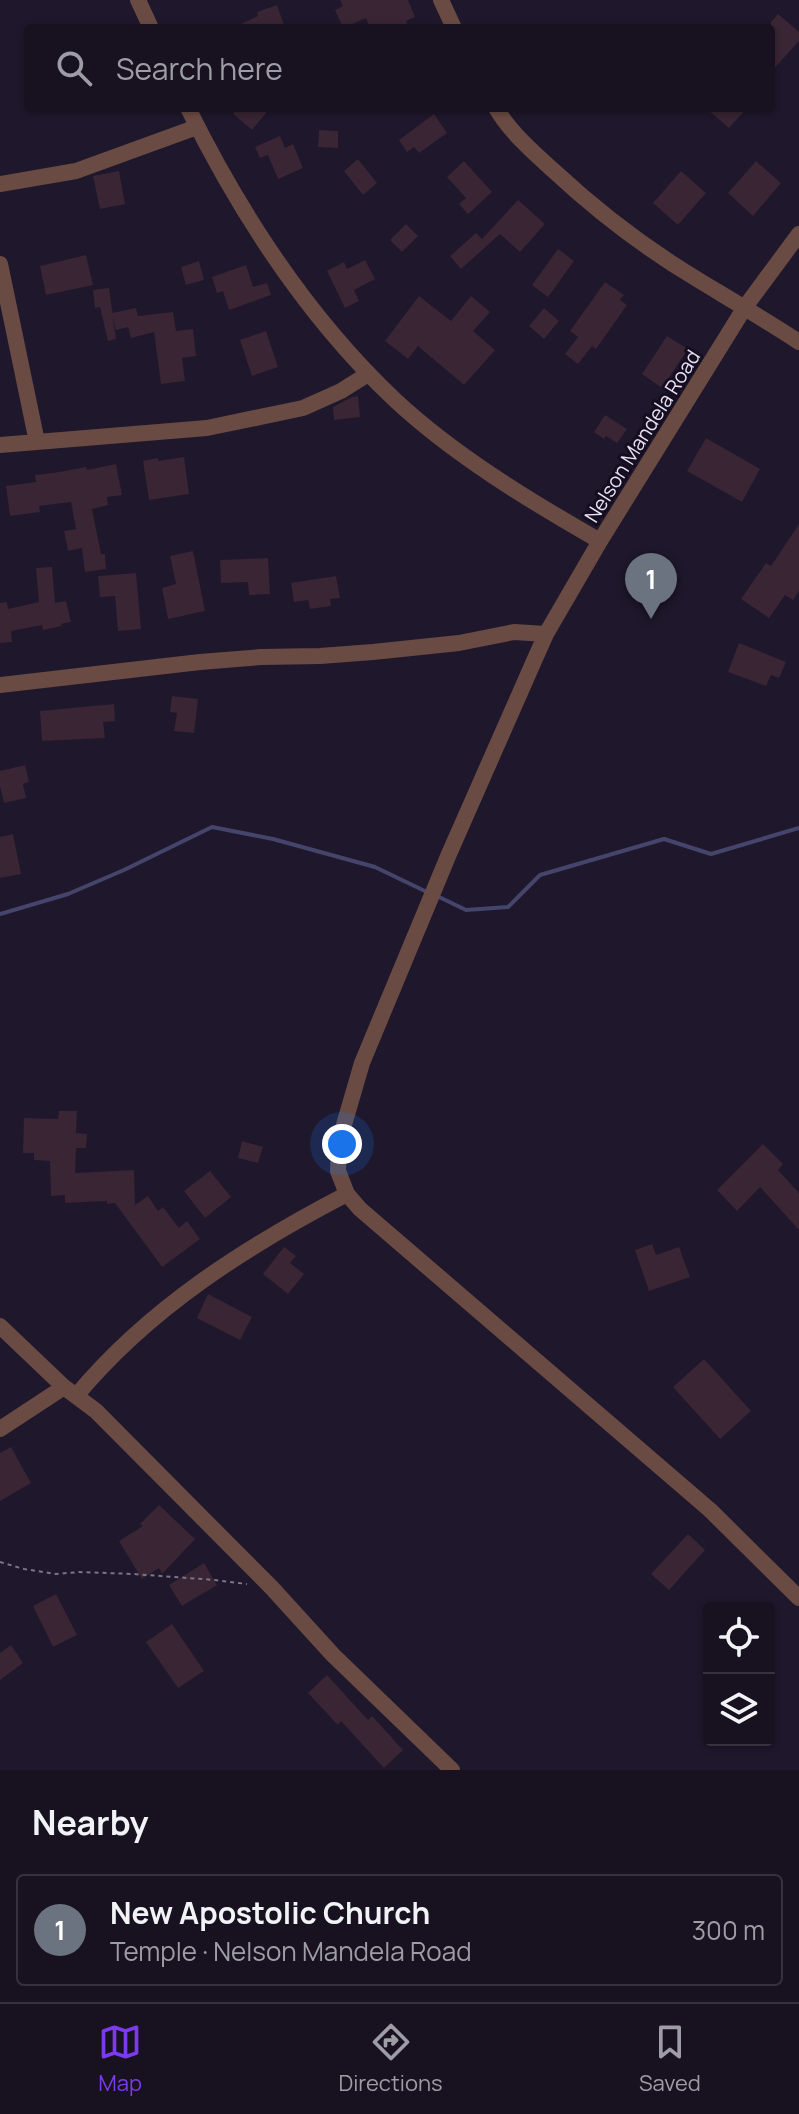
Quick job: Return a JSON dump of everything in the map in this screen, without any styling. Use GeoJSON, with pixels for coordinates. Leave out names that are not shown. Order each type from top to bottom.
{"type":"FeatureCollection","features":[{"type":"Feature","properties":{"kind":"street"},"geometry":{"type":"LineString","coordinates":[[138,0],[149,24]]}},
{"type":"Feature","properties":{"kind":"street"},"geometry":{"type":"LineString","coordinates":[[441,0],[452,24]]}},
{"type":"Feature","properties":{"kind":"street","name":"Nelson Mandela Road"},"geometry":{"type":"LineString","coordinates":[[190,112],[276,260],[368,374],[397,402],[455,448],[600,541],[745,307],[799,234]]}},
{"type":"Feature","properties":{"kind":"street"},"geometry":{"type":"LineString","coordinates":[[498,112],[535,154],[582,197],[637,239],[799,342]]}},
{"type":"Feature","properties":{"kind":"street"},"geometry":{"type":"LineString","coordinates":[[0,184],[76,171],[197,127]]}},
{"type":"Feature","properties":{"kind":"street"},"geometry":{"type":"LineString","coordinates":[[0,264],[37,442]]}},
{"type":"Feature","properties":{"kind":"street"},"geometry":{"type":"LineString","coordinates":[[0,445],[207,428],[303,408],[341,391],[368,374]]}},
{"type":"Feature","properties":{"kind":"street"},"geometry":{"type":"LineString","coordinates":[[600,541],[546,634],[449,854],[362,1063],[339,1142],[338,1171],[347,1194],[372,1219],[710,1510],[799,1598]]}},
{"type":"Feature","properties":{"kind":"street"},"geometry":{"type":"LineString","coordinates":[[0,685],[215,660],[388,651],[459,643],[514,632],[546,634]]}},
{"type":"Feature","properties":{"kind":"street"},"geometry":{"type":"LineString","coordinates":[[0,1429],[70,1391],[168,1305],[261,1240],[347,1194]]}},
{"type":"Feature","properties":{"kind":"street"},"geometry":{"type":"LineString","coordinates":[[0,1326],[96,1411],[272,1588],[333,1655],[452,1770]]}},
{"type":"Feature","properties":{"kind":"path"},"geometry":{"type":"LineString","coordinates":[[0,1562],[56,1574],[79,1572],[158,1576],[272,1588]]}},
{"type":"Feature","properties":{"kind":"building"},"geometry":{"type":"Polygon","coordinates":[[[340,0],[408,0],[415,17],[406,21],[408,24],[368,24],[366,18],[352,24],[341,24],[335,10],[343,6],[340,0]]]}},
{"type":"Feature","properties":{"kind":"building"},"geometry":{"type":"Polygon","coordinates":[[[277,5],[284,24],[241,24],[258,16],[257,12],[277,5]]]}},
{"type":"Feature","properties":{"kind":"building"},"geometry":{"type":"Polygon","coordinates":[[[778,14],[799,32],[799,41],[775,68],[775,24],[771,22],[778,14]]]}},
{"type":"Feature","properties":{"kind":"building"},"geometry":{"type":"Polygon","coordinates":[[[235,112],[267,112],[252,130],[233,114],[235,112]]]}},
{"type":"Feature","properties":{"kind":"building"},"geometry":{"type":"Polygon","coordinates":[[[711,112],[743,112],[729,128],[711,112]]]}},
{"type":"Feature","properties":{"kind":"building"},"geometry":{"type":"Polygon","coordinates":[[[434,114],[447,133],[419,153],[414,147],[407,152],[399,140],[434,114]]]}},
{"type":"Feature","properties":{"kind":"building"},"geometry":{"type":"Polygon","coordinates":[[[319,130],[338,131],[338,148],[318,147],[319,130]]]}},
{"type":"Feature","properties":{"kind":"building"},"geometry":{"type":"Polygon","coordinates":[[[280,136],[285,148],[293,144],[303,168],[278,179],[268,155],[260,158],[255,147],[280,136]]]}},
{"type":"Feature","properties":{"kind":"building"},"geometry":{"type":"Polygon","coordinates":[[[358,159],[377,183],[363,195],[344,171],[358,159]]]}},
{"type":"Feature","properties":{"kind":"building"},"geometry":{"type":"Polygon","coordinates":[[[464,161],[492,192],[468,214],[459,204],[466,198],[447,177],[464,161]]]}},
{"type":"Feature","properties":{"kind":"building"},"geometry":{"type":"Polygon","coordinates":[[[756,161],[781,183],[753,216],[728,193],[756,161]]]}},
{"type":"Feature","properties":{"kind":"building"},"geometry":{"type":"Polygon","coordinates":[[[119,171],[125,204],[100,209],[93,176],[119,171]]]}},
{"type":"Feature","properties":{"kind":"building"},"geometry":{"type":"Polygon","coordinates":[[[681,171],[706,193],[678,225],[653,203],[681,171]]]}},
{"type":"Feature","properties":{"kind":"building"},"geometry":{"type":"Polygon","coordinates":[[[518,200],[545,224],[520,252],[500,234],[461,269],[450,256],[476,233],[482,239],[518,200]]]}},
{"type":"Feature","properties":{"kind":"building"},"geometry":{"type":"Polygon","coordinates":[[[406,224],[418,236],[402,252],[390,240],[406,224]]]}},
{"type":"Feature","properties":{"kind":"building"},"geometry":{"type":"Polygon","coordinates":[[[558,249],[574,261],[548,297],[532,285],[558,249]]]}},
{"type":"Feature","properties":{"kind":"building"},"geometry":{"type":"Polygon","coordinates":[[[86,255],[93,285],[46,295],[40,266],[86,255]]]}},
{"type":"Feature","properties":{"kind":"building"},"geometry":{"type":"Polygon","coordinates":[[[365,260],[375,279],[354,290],[359,301],[345,308],[327,271],[344,262],[347,269],[365,260]]]}},
{"type":"Feature","properties":{"kind":"building"},"geometry":{"type":"Polygon","coordinates":[[[199,261],[204,280],[186,285],[181,267],[199,261]]]}},
{"type":"Feature","properties":{"kind":"building"},"geometry":{"type":"Polygon","coordinates":[[[246,265],[253,287],[267,283],[271,295],[229,310],[223,291],[217,293],[212,277],[246,265]]]}},
{"type":"Feature","properties":{"kind":"building"},"geometry":{"type":"Polygon","coordinates":[[[605,282],[624,295],[620,300],[627,305],[596,349],[592,346],[578,364],[565,354],[578,337],[570,331],[605,282]]]}},
{"type":"Feature","properties":{"kind":"building"},"geometry":{"type":"Polygon","coordinates":[[[109,288],[116,339],[108,341],[100,307],[95,308],[93,290],[109,288]]]}},
{"type":"Feature","properties":{"kind":"building"},"geometry":{"type":"Polygon","coordinates":[[[419,296],[451,321],[471,296],[490,312],[473,331],[495,350],[464,385],[418,346],[408,359],[385,341],[419,296]]]}},
{"type":"Feature","properties":{"kind":"building"},"geometry":{"type":"Polygon","coordinates":[[[136,308],[138,316],[173,312],[176,331],[193,329],[196,356],[182,358],[185,381],[161,384],[154,332],[131,338],[128,327],[116,330],[112,313],[136,308]]]}},
{"type":"Feature","properties":{"kind":"building"},"geometry":{"type":"Polygon","coordinates":[[[544,308],[559,321],[544,339],[529,326],[544,308]]]}},
{"type":"Feature","properties":{"kind":"building"},"geometry":{"type":"Polygon","coordinates":[[[266,331],[278,367],[252,376],[240,340],[266,331]]]}},
{"type":"Feature","properties":{"kind":"building"},"geometry":{"type":"Polygon","coordinates":[[[667,336],[688,349],[662,388],[642,374],[667,336]]]}},
{"type":"Feature","properties":{"kind":"building"},"geometry":{"type":"Polygon","coordinates":[[[358,396],[360,417],[334,420],[333,407],[358,396]]]}},
{"type":"Feature","properties":{"kind":"building"},"geometry":{"type":"Polygon","coordinates":[[[605,415],[627,429],[617,443],[594,432],[605,415]]]}},
{"type":"Feature","properties":{"kind":"building"},"geometry":{"type":"Polygon","coordinates":[[[706,438],[760,469],[742,502],[687,471],[706,438]]]}},
{"type":"Feature","properties":{"kind":"building"},"geometry":{"type":"Polygon","coordinates":[[[184,457],[189,494],[149,500],[143,461],[184,457]]]}},
{"type":"Feature","properties":{"kind":"building"},"geometry":{"type":"Polygon","coordinates":[[[116,464],[122,495],[107,497],[108,505],[92,509],[101,554],[105,554],[106,569],[85,572],[82,548],[68,551],[64,531],[76,529],[71,502],[39,506],[40,512],[10,516],[6,486],[36,482],[35,475],[116,464]]]}},
{"type":"Feature","properties":{"kind":"building"},"geometry":{"type":"Polygon","coordinates":[[[799,524],[799,591],[793,600],[785,595],[769,618],[741,599],[766,563],[771,566],[799,524]]]}},
{"type":"Feature","properties":{"kind":"building"},"geometry":{"type":"Polygon","coordinates":[[[193,551],[205,611],[168,619],[162,588],[176,584],[170,556],[193,551]]]}},
{"type":"Feature","properties":{"kind":"building"},"geometry":{"type":"Polygon","coordinates":[[[268,558],[270,594],[249,595],[248,582],[221,583],[220,560],[268,558]]]}},
{"type":"Feature","properties":{"kind":"building"},"geometry":{"type":"Polygon","coordinates":[[[52,567],[55,603],[66,601],[71,622],[43,630],[42,625],[11,631],[12,642],[0,643],[0,603],[7,602],[8,609],[39,602],[36,568],[52,567]]]}},
{"type":"Feature","properties":{"kind":"building"},"geometry":{"type":"Polygon","coordinates":[[[136,573],[141,629],[118,631],[115,596],[100,597],[98,576],[136,573]]]}},
{"type":"Feature","properties":{"kind":"building"},"geometry":{"type":"Polygon","coordinates":[[[336,576],[340,598],[330,599],[331,606],[310,609],[308,600],[294,602],[291,583],[336,576]]]}},
{"type":"Feature","properties":{"kind":"building"},"geometry":{"type":"Polygon","coordinates":[[[739,643],[786,662],[779,678],[771,675],[766,686],[728,672],[739,643]]]}},
{"type":"Feature","properties":{"kind":"building"},"geometry":{"type":"Polygon","coordinates":[[[172,696],[198,699],[194,733],[174,731],[177,713],[170,712],[172,696]]]}},
{"type":"Feature","properties":{"kind":"building"},"geometry":{"type":"Polygon","coordinates":[[[114,704],[115,721],[103,722],[105,738],[42,741],[40,711],[114,704]]]}},
{"type":"Feature","properties":{"kind":"building"},"geometry":{"type":"Polygon","coordinates":[[[25,765],[29,782],[23,784],[26,798],[4,803],[0,771],[25,765]]]}},
{"type":"Feature","properties":{"kind":"building"},"geometry":{"type":"Polygon","coordinates":[[[13,834],[21,874],[0,878],[0,837],[13,834]]]}},
{"type":"Feature","properties":{"kind":"building"},"geometry":{"type":"Polygon","coordinates":[[[59,1111],[77,1111],[76,1133],[87,1134],[86,1148],[76,1148],[75,1173],[134,1170],[135,1205],[148,1196],[158,1211],[163,1207],[179,1228],[187,1221],[200,1239],[162,1267],[115,1203],[65,1203],[65,1195],[51,1196],[50,1161],[34,1160],[34,1153],[23,1153],[24,1118],[58,1119],[59,1111]]]}},
{"type":"Feature","properties":{"kind":"building"},"geometry":{"type":"Polygon","coordinates":[[[242,1141],[263,1147],[258,1163],[238,1158],[242,1141]]]}},
{"type":"Feature","properties":{"kind":"building"},"geometry":{"type":"Polygon","coordinates":[[[763,1144],[783,1164],[778,1170],[799,1193],[799,1230],[760,1187],[737,1211],[717,1190],[763,1144]]]}},
{"type":"Feature","properties":{"kind":"building"},"geometry":{"type":"Polygon","coordinates":[[[210,1171],[231,1197],[205,1218],[184,1191],[210,1171]]]}},
{"type":"Feature","properties":{"kind":"building"},"geometry":{"type":"Polygon","coordinates":[[[652,1244],[656,1255],[679,1247],[690,1277],[649,1291],[635,1250],[652,1244]]]}},
{"type":"Feature","properties":{"kind":"building"},"geometry":{"type":"Polygon","coordinates":[[[284,1247],[296,1256],[290,1263],[304,1274],[288,1294],[263,1274],[284,1247]]]}},
{"type":"Feature","properties":{"kind":"building"},"geometry":{"type":"Polygon","coordinates":[[[208,1294],[252,1317],[240,1340],[197,1318],[208,1294]]]}},
{"type":"Feature","properties":{"kind":"building"},"geometry":{"type":"Polygon","coordinates":[[[704,1359],[751,1411],[720,1439],[673,1387],[704,1359]]]}},
{"type":"Feature","properties":{"kind":"building"},"geometry":{"type":"Polygon","coordinates":[[[11,1447],[31,1483],[0,1501],[0,1453],[11,1447]]]}},
{"type":"Feature","properties":{"kind":"building"},"geometry":{"type":"Polygon","coordinates":[[[159,1505],[195,1539],[162,1574],[159,1568],[142,1579],[119,1541],[143,1526],[140,1524],[159,1505]]]}},
{"type":"Feature","properties":{"kind":"building"},"geometry":{"type":"Polygon","coordinates":[[[688,1534],[705,1550],[669,1590],[651,1574],[688,1534]]]}},
{"type":"Feature","properties":{"kind":"building"},"geometry":{"type":"Polygon","coordinates":[[[204,1563],[217,1585],[182,1606],[169,1585],[204,1563]]]}},
{"type":"Feature","properties":{"kind":"building"},"geometry":{"type":"Polygon","coordinates":[[[56,1594],[77,1635],[53,1647],[33,1606],[56,1594]]]}},
{"type":"Feature","properties":{"kind":"building"},"geometry":{"type":"Polygon","coordinates":[[[172,1624],[204,1671],[178,1688],[146,1642],[172,1624]]]}},
{"type":"Feature","properties":{"kind":"building"},"geometry":{"type":"Polygon","coordinates":[[[11,1645],[23,1663],[0,1680],[0,1653],[11,1645]]]}},
{"type":"Feature","properties":{"kind":"building"},"geometry":{"type":"Polygon","coordinates":[[[327,1675],[368,1720],[372,1716],[403,1750],[384,1768],[341,1721],[338,1725],[308,1693],[327,1675]]]}},
{"type":"Feature","properties":{"kind":"waterway"},"geometry":{"type":"LineString","coordinates":[[0,914],[68,894],[212,827],[273,839],[375,867],[429,893]]}},
{"type":"Feature","properties":{"kind":"waterway"},"geometry":{"type":"LineString","coordinates":[[437,896],[466,910],[508,907],[540,875],[664,839],[711,854],[799,828]]}},
{"type":"Feature","properties":{"kind":"place","name":"New Apostolic Church"},"geometry":{"type":"Point","coordinates":[651,619]}}]}
